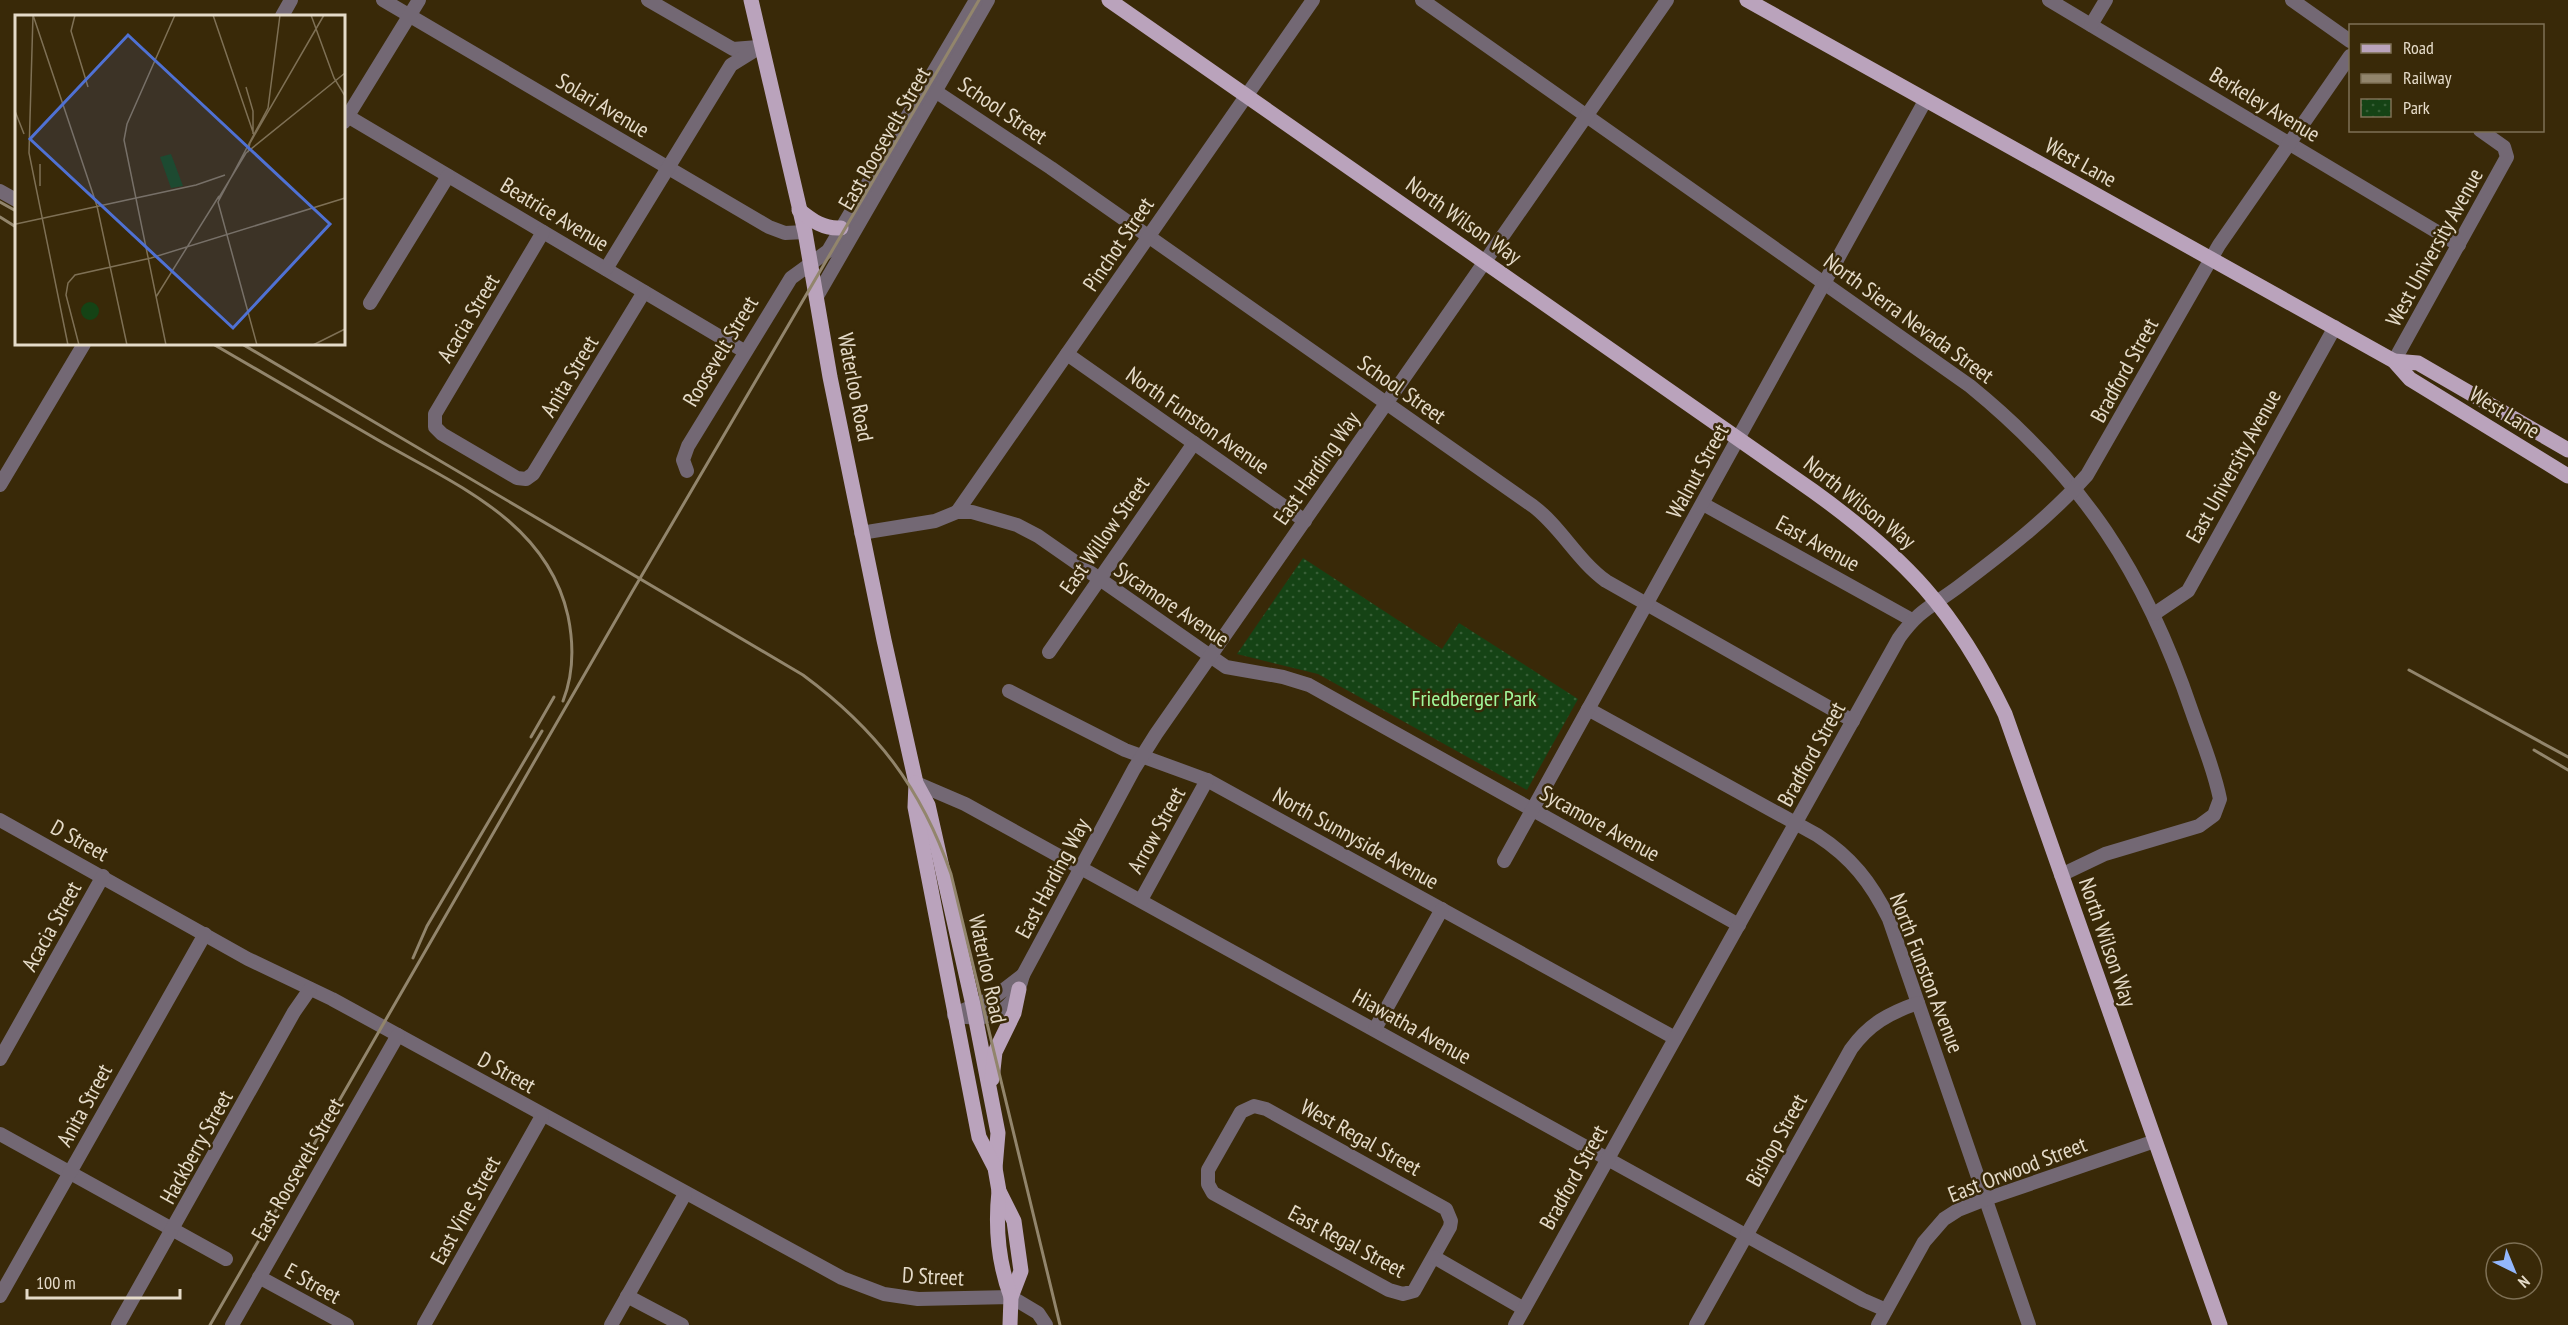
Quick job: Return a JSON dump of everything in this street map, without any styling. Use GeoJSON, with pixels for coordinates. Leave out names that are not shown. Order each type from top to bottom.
{"type":"FeatureCollection","features":[{"type":"Feature","properties":{"kind":"main road","name":"Waterloo Road"},"geometry":{"type":"LineString","coordinates":[[751,0],[760,47],[805,232],[861,533],[916,783],[915,807],[979,1137],[995,1168]]}},
{"type":"Feature","properties":{"kind":"main road","name":"North Wilson Way"},"geometry":{"type":"LineString","coordinates":[[1109,0],[1739,439],[1870,533],[1898,558],[1936,601],[1980,664],[2005,714],[2220,1325]]}},
{"type":"Feature","properties":{"kind":"main road","name":"West Lane"},"geometry":{"type":"LineString","coordinates":[[1747,0],[2394,361],[2410,379],[2568,476]]}},
{"type":"Feature","properties":{"kind":"main road"},"geometry":{"type":"LineString","coordinates":[[799,210],[819,225],[829,229],[842,228]]}},
{"type":"Feature","properties":{"kind":"main road","name":"West Lane"},"geometry":{"type":"LineString","coordinates":[[2394,361],[2418,363],[2568,451]]}},
{"type":"Feature","properties":{"kind":"main road"},"geometry":{"type":"LineString","coordinates":[[2477,421],[2482,417],[2492,419],[2545,447],[2568,451]]}},
{"type":"Feature","properties":{"kind":"main road"},"geometry":{"type":"LineString","coordinates":[[2547,464],[2568,465]]}},
{"type":"Feature","properties":{"kind":"main road","name":"Waterloo Road"},"geometry":{"type":"LineString","coordinates":[[916,783],[928,805],[975,1012],[998,1133],[995,1168],[999,1191],[1014,1221],[1021,1271],[1011,1297],[1010,1325]]}},
{"type":"Feature","properties":{"kind":"main road"},"geometry":{"type":"LineString","coordinates":[[990,1094],[995,1052],[1014,1013],[1021,982]]}},
{"type":"Feature","properties":{"kind":"street"},"geometry":{"type":"LineString","coordinates":[[283,15],[291,0]]}},
{"type":"Feature","properties":{"kind":"street","name":"Solari Avenue"},"geometry":{"type":"LineString","coordinates":[[383,0],[769,227],[785,233],[805,232]]}},
{"type":"Feature","properties":{"kind":"street"},"geometry":{"type":"LineString","coordinates":[[345,117],[419,0]]}},
{"type":"Feature","properties":{"kind":"street"},"geometry":{"type":"LineString","coordinates":[[648,0],[733,49],[760,47]]}},
{"type":"Feature","properties":{"kind":"street","name":"East Roosevelt Street"},"geometry":{"type":"LineString","coordinates":[[816,297],[931,88],[976,0]]}},
{"type":"Feature","properties":{"kind":"street","name":"East Roosevelt Street"},"geometry":{"type":"LineString","coordinates":[[811,263],[828,251],[988,0]]}},
{"type":"Feature","properties":{"kind":"street","name":"Pinchot Street"},"geometry":{"type":"LineString","coordinates":[[957,512],[1314,0]]}},
{"type":"Feature","properties":{"kind":"street","name":"North Sierra Nevada Street"},"geometry":{"type":"LineString","coordinates":[[1422,0],[1994,405],[2029,438],[2075,489],[2108,534],[2154,614],[2178,671],[2220,799],[2214,815],[2199,826],[2105,854],[2061,875]]}},
{"type":"Feature","properties":{"kind":"street","name":"East Harding Way"},"geometry":{"type":"LineString","coordinates":[[975,1012],[987,1018],[1005,1007],[1021,982],[1080,867],[1143,755],[1667,0]]}},
{"type":"Feature","properties":{"kind":"street","name":"Berkeley Avenue"},"geometry":{"type":"LineString","coordinates":[[2049,0],[2459,245]]}},
{"type":"Feature","properties":{"kind":"street"},"geometry":{"type":"LineString","coordinates":[[2091,25],[2106,0]]}},
{"type":"Feature","properties":{"kind":"street"},"geometry":{"type":"LineString","coordinates":[[2292,0],[2349,40]]}},
{"type":"Feature","properties":{"kind":"street"},"geometry":{"type":"LineString","coordinates":[[606,269],[730,65],[760,47]]}},
{"type":"Feature","properties":{"kind":"street","name":"Bradford Street"},"geometry":{"type":"LineString","coordinates":[[1515,1325],[1853,721],[1912,620],[2012,543],[2075,489],[2097,459],[2211,259],[2349,57]]}},
{"type":"Feature","properties":{"kind":"street","name":"School Street"},"geometry":{"type":"LineString","coordinates":[[931,88],[1542,512],[1595,573],[1646,605],[1853,721]]}},
{"type":"Feature","properties":{"kind":"street","name":"Walnut Street"},"geometry":{"type":"LineString","coordinates":[[1504,861],[1826,284],[1925,101]]}},
{"type":"Feature","properties":{"kind":"street","name":"Beatrice Avenue"},"geometry":{"type":"LineString","coordinates":[[345,117],[744,351]]}},
{"type":"Feature","properties":{"kind":"street","name":"West University Avenue"},"geometry":{"type":"LineString","coordinates":[[2394,361],[2503,166],[2507,153],[2504,147],[2483,132]]}},
{"type":"Feature","properties":{"kind":"street"},"geometry":{"type":"LineString","coordinates":[[370,303],[448,176]]}},
{"type":"Feature","properties":{"kind":"street"},"geometry":{"type":"LineString","coordinates":[[0,191],[15,199]]}},
{"type":"Feature","properties":{"kind":"street","name":"Acacia Street"},"geometry":{"type":"LineString","coordinates":[[526,479],[517,478],[441,434],[435,427],[435,414],[543,232]]}},
{"type":"Feature","properties":{"kind":"street","name":"Roosevelt Street"},"geometry":{"type":"LineString","coordinates":[[687,471],[683,460],[688,446],[744,351],[791,278],[811,263]]}},
{"type":"Feature","properties":{"kind":"street","name":"Anita Street"},"geometry":{"type":"LineString","coordinates":[[526,479],[534,474],[644,292]]}},
{"type":"Feature","properties":{"kind":"street","name":"East University Avenue"},"geometry":{"type":"LineString","coordinates":[[2154,614],[2188,591],[2335,327]]}},
{"type":"Feature","properties":{"kind":"street"},"geometry":{"type":"LineString","coordinates":[[2,477],[83,345]]}},
{"type":"Feature","properties":{"kind":"street","name":"North Funston Avenue"},"geometry":{"type":"LineString","coordinates":[[1067,354],[1305,521]]}},
{"type":"Feature","properties":{"kind":"street","name":"East Willow Street"},"geometry":{"type":"LineString","coordinates":[[1049,652],[1194,443]]}},
{"type":"Feature","properties":{"kind":"street","name":"East Avenue"},"geometry":{"type":"LineString","coordinates":[[1703,504],[1912,620]]}},
{"type":"Feature","properties":{"kind":"street","name":"Sycamore Avenue"},"geometry":{"type":"LineString","coordinates":[[861,533],[935,521],[957,512],[972,512],[1017,525],[1229,668],[1284,677],[1309,685],[1739,925]]}},
{"type":"Feature","properties":{"kind":"street","name":"North Sunnyside Avenue"},"geometry":{"type":"LineString","coordinates":[[1009,691],[1125,750],[1207,780],[1675,1038]]}},
{"type":"Feature","properties":{"kind":"street","name":"North Funston Avenue"},"geometry":{"type":"LineString","coordinates":[[1588,709],[1797,823],[1839,849],[1862,872],[1888,919],[2029,1325]]}},
{"type":"Feature","properties":{"kind":"street","name":"Arrow Street"},"geometry":{"type":"LineString","coordinates":[[1141,900],[1207,780]]}},
{"type":"Feature","properties":{"kind":"street","name":"Hiawatha Avenue"},"geometry":{"type":"LineString","coordinates":[[916,783],[965,804],[1863,1300],[1886,1310]]}},
{"type":"Feature","properties":{"kind":"street","name":"D Street"},"geometry":{"type":"LineString","coordinates":[[0,820],[248,959],[264,964],[398,1035],[542,1116],[833,1273],[884,1294],[932,1300],[1011,1297]]}},
{"type":"Feature","properties":{"kind":"street","name":"Acacia Street"},"geometry":{"type":"LineString","coordinates":[[0,1059],[103,876]]}},
{"type":"Feature","properties":{"kind":"street"},"geometry":{"type":"LineString","coordinates":[[1375,1029],[1442,909]]}},
{"type":"Feature","properties":{"kind":"street","name":"Anita Street"},"geometry":{"type":"LineString","coordinates":[[0,1296],[205,934]]}},
{"type":"Feature","properties":{"kind":"street","name":"Hackberry Street"},"geometry":{"type":"LineString","coordinates":[[118,1325],[294,1012],[310,989]]}},
{"type":"Feature","properties":{"kind":"street","name":"Bishop Street"},"geometry":{"type":"LineString","coordinates":[[1696,1325],[1851,1049],[1863,1033],[1881,1019],[1918,1003]]}},
{"type":"Feature","properties":{"kind":"street"},"geometry":{"type":"LineString","coordinates":[[954,1015],[975,1012]]}},
{"type":"Feature","properties":{"kind":"street","name":"East Roosevelt Street"},"geometry":{"type":"LineString","coordinates":[[232,1325],[398,1035]]}},
{"type":"Feature","properties":{"kind":"street","name":"West Regal Street"},"geometry":{"type":"LineString","coordinates":[[1222,1146],[1245,1109],[1254,1106],[1266,1109],[1446,1209],[1450,1216],[1450,1227],[1434,1257]]}},
{"type":"Feature","properties":{"kind":"street","name":"East Vine Street"},"geometry":{"type":"LineString","coordinates":[[424,1325],[542,1116]]}},
{"type":"Feature","properties":{"kind":"street"},"geometry":{"type":"LineString","coordinates":[[0,1134],[226,1258]]}},
{"type":"Feature","properties":{"kind":"street","name":"East Orwood Street"},"geometry":{"type":"LineString","coordinates":[[1878,1325],[1936,1226],[1958,1210],[2155,1141]]}},
{"type":"Feature","properties":{"kind":"street","name":"East Regal Street"},"geometry":{"type":"LineString","coordinates":[[1222,1146],[1207,1178],[1214,1193],[1389,1290],[1403,1294],[1414,1291],[1434,1257],[1524,1309]]}},
{"type":"Feature","properties":{"kind":"street"},"geometry":{"type":"LineString","coordinates":[[611,1325],[685,1194]]}},
{"type":"Feature","properties":{"kind":"street","name":"E Street"},"geometry":{"type":"LineString","coordinates":[[259,1277],[347,1325]]}},
{"type":"Feature","properties":{"kind":"street"},"geometry":{"type":"LineString","coordinates":[[627,1296],[682,1325]]}},
{"type":"Feature","properties":{"kind":"street"},"geometry":{"type":"LineString","coordinates":[[1011,1297],[1038,1313],[1046,1325]]}},
{"type":"Feature","properties":{"kind":"green space","name":"Friedberger Park"},"geometry":{"type":"Polygon","coordinates":[[[1303,558],[1442,649],[1459,623],[1578,699],[1527,790],[1318,674],[1237,654],[1303,558]]]}},
{"type":"Feature","properties":{"kind":"railway"},"geometry":{"type":"LineString","coordinates":[[210,1325],[632,592],[979,0]]}},
{"type":"Feature","properties":{"kind":"railway"},"geometry":{"type":"LineString","coordinates":[[0,202],[15,210]]}},
{"type":"Feature","properties":{"kind":"railway"},"geometry":{"type":"LineString","coordinates":[[0,217],[15,226]]}},
{"type":"Feature","properties":{"kind":"railway"},"geometry":{"type":"LineString","coordinates":[[215,345],[466,490],[519,530],[540,555],[557,583],[568,616],[572,659],[563,701]]}},
{"type":"Feature","properties":{"kind":"railway"},"geometry":{"type":"LineString","coordinates":[[244,345],[803,675],[829,695],[874,739],[910,787],[939,843],[951,874],[1060,1325]]}},
{"type":"Feature","properties":{"kind":"railway"},"geometry":{"type":"LineString","coordinates":[[2409,670],[2568,757]]}},
{"type":"Feature","properties":{"kind":"railway"},"geometry":{"type":"LineString","coordinates":[[531,737],[554,697]]}},
{"type":"Feature","properties":{"kind":"railway"},"geometry":{"type":"LineString","coordinates":[[413,958],[427,926],[542,731]]}},
{"type":"Feature","properties":{"kind":"railway"},"geometry":{"type":"LineString","coordinates":[[2534,750],[2568,770]]}}]}
